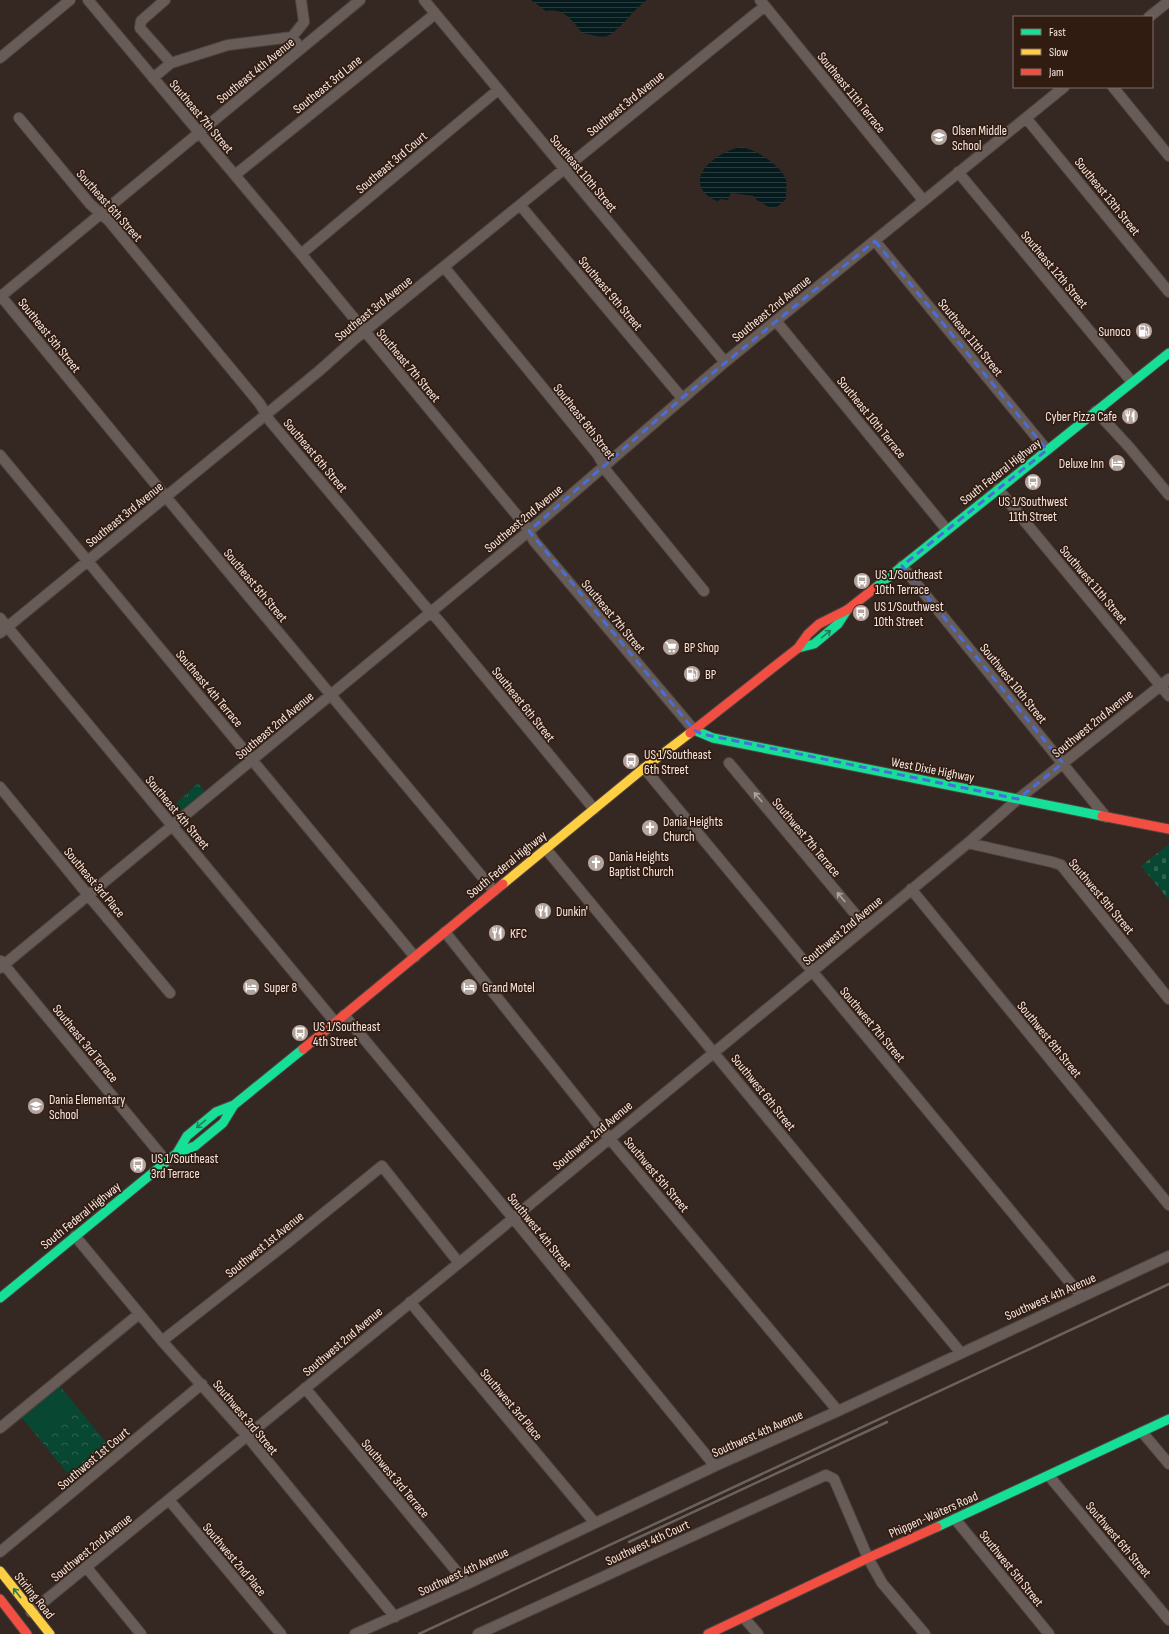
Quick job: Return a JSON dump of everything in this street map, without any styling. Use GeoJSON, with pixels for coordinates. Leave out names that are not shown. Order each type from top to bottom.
{"type":"FeatureCollection","features":[{"type":"Feature","properties":{"kind":"main road","name":"South Federal Highway"},"geometry":{"type":"LineString","coordinates":[[0,1298],[177,1152],[187,1136],[216,1112],[234,1105],[644,768],[798,648],[814,644],[838,624],[847,610],[1169,353]]}},
{"type":"Feature","properties":{"kind":"main road","name":"West Dixie Highway"},"geometry":{"type":"LineString","coordinates":[[694,730],[713,738],[1169,829]]}},
{"type":"Feature","properties":{"kind":"main road","name":"South Federal Highway"},"geometry":{"type":"LineString","coordinates":[[177,1152],[195,1146],[223,1123],[234,1105]]}},
{"type":"Feature","properties":{"kind":"main road","name":"Phippen-Waiters Road"},"geometry":{"type":"LineString","coordinates":[[708,1634],[868,1558],[1049,1476],[1169,1419]]}},
{"type":"Feature","properties":{"kind":"main road","name":"Stirling Road"},"geometry":{"type":"LineString","coordinates":[[0,1571],[31,1612],[50,1634]]}},
{"type":"Feature","properties":{"kind":"main road"},"geometry":{"type":"LineString","coordinates":[[0,1599],[27,1634]]}},
{"type":"Feature","properties":{"kind":"street"},"geometry":{"type":"LineString","coordinates":[[0,58],[70,0]]}},
{"type":"Feature","properties":{"kind":"street","name":"Southeast 7th Street"},"geometry":{"type":"LineString","coordinates":[[88,0],[365,331],[529,531],[539,547],[694,730]]}},
{"type":"Feature","properties":{"kind":"street"},"geometry":{"type":"LineString","coordinates":[[165,0],[141,21],[140,28],[171,63]]}},
{"type":"Feature","properties":{"kind":"street"},"geometry":{"type":"LineString","coordinates":[[153,78],[171,63],[228,45],[292,37],[304,22],[301,0]]}},
{"type":"Feature","properties":{"kind":"street","name":"Southeast 4th Avenue"},"geometry":{"type":"LineString","coordinates":[[0,296],[360,0]]}},
{"type":"Feature","properties":{"kind":"street","name":"Southeast 10th Street"},"geometry":{"type":"LineString","coordinates":[[424,0],[725,362]]}},
{"type":"Feature","properties":{"kind":"street"},"geometry":{"type":"LineString","coordinates":[[1151,16],[1169,1]]}},
{"type":"Feature","properties":{"kind":"street","name":"Southeast 3rd Avenue"},"geometry":{"type":"LineString","coordinates":[[3,630],[166,497],[365,331],[564,170],[762,3]]}},
{"type":"Feature","properties":{"kind":"street","name":"Southeast 11th Terrace"},"geometry":{"type":"LineString","coordinates":[[762,3],[923,200]]}},
{"type":"Feature","properties":{"kind":"street","name":"Southeast 3rd Lane"},"geometry":{"type":"LineString","coordinates":[[235,175],[435,14]]}},
{"type":"Feature","properties":{"kind":"street"},"geometry":{"type":"LineString","coordinates":[[292,37],[302,48]]}},
{"type":"Feature","properties":{"kind":"street","name":"Southeast 2nd Avenue"},"geometry":{"type":"LineString","coordinates":[[1,964],[88,895],[529,531],[725,362],[1063,88]]}},
{"type":"Feature","properties":{"kind":"street"},"geometry":{"type":"LineString","coordinates":[[1114,88],[1169,156]]}},
{"type":"Feature","properties":{"kind":"street","name":"Southeast 3rd Court"},"geometry":{"type":"LineString","coordinates":[[301,254],[498,90]]}},
{"type":"Feature","properties":{"kind":"street","name":"Southeast 6th Street"},"geometry":{"type":"LineString","coordinates":[[19,118],[90,204],[109,221],[260,404],[270,421],[431,612],[594,810]]}},
{"type":"Feature","properties":{"kind":"street","name":"Southeast 13th Street"},"geometry":{"type":"LineString","coordinates":[[1026,118],[1169,292]]}},
{"type":"Feature","properties":{"kind":"street","name":"Southeast 12th Street"},"geometry":{"type":"LineString","coordinates":[[958,172],[1132,382]]}},
{"type":"Feature","properties":{"kind":"street","name":"Southeast 9th Street"},"geometry":{"type":"LineString","coordinates":[[520,205],[682,398]]}},
{"type":"Feature","properties":{"kind":"street","name":"Southeast 11th Street"},"geometry":{"type":"LineString","coordinates":[[875,241],[1047,450]]}},
{"type":"Feature","properties":{"kind":"street","name":"Southeast 8th Street"},"geometry":{"type":"LineString","coordinates":[[444,267],[598,455],[608,474],[704,591]]}},
{"type":"Feature","properties":{"kind":"street","name":"Southeast 5th Street"},"geometry":{"type":"LineString","coordinates":[[0,296],[494,891]]}},
{"type":"Feature","properties":{"kind":"street","name":"Southeast 10th Terrace"},"geometry":{"type":"LineString","coordinates":[[776,321],[947,530]]}},
{"type":"Feature","properties":{"kind":"street"},"geometry":{"type":"LineString","coordinates":[[1096,411],[1130,448],[1169,495]]}},
{"type":"Feature","properties":{"kind":"street","name":"Southeast 4th Terrace"},"geometry":{"type":"LineString","coordinates":[[0,456],[415,957]]}},
{"type":"Feature","properties":{"kind":"street","name":"Southwest 11th Street"},"geometry":{"type":"LineString","coordinates":[[998,489],[1169,696]]}},
{"type":"Feature","properties":{"kind":"street","name":"Southwest 10th Street"},"geometry":{"type":"LineString","coordinates":[[902,566],[1106,817]]}},
{"type":"Feature","properties":{"kind":"street","name":"Southeast 4th Street"},"geometry":{"type":"LineString","coordinates":[[0,618],[3,630],[172,826],[335,1022]]}},
{"type":"Feature","properties":{"kind":"street","name":"Southwest 2nd Avenue"},"geometry":{"type":"LineString","coordinates":[[31,1612],[410,1302],[460,1263],[609,1138],[968,843],[1018,799],[1169,679]]}},
{"type":"Feature","properties":{"kind":"street","name":"Southwest 7th Terrace"},"geometry":{"type":"LineString","coordinates":[[730,763],[861,921],[864,928]]}},
{"type":"Feature","properties":{"kind":"street","name":"Southwest 7th Street"},"geometry":{"type":"LineString","coordinates":[[644,768],[1082,1297]]}},
{"type":"Feature","properties":{"kind":"street","name":"Southeast 3rd Place"},"geometry":{"type":"LineString","coordinates":[[0,787],[170,993]]}},
{"type":"Feature","properties":{"kind":"street","name":"Southwest 9th Street"},"geometry":{"type":"LineString","coordinates":[[968,843],[1061,865],[1169,999]]}},
{"type":"Feature","properties":{"kind":"street","name":"Southwest 6th Street"},"geometry":{"type":"LineString","coordinates":[[546,848],[960,1352]]}},
{"type":"Feature","properties":{"kind":"street","name":"Southwest 8th Street"},"geometry":{"type":"LineString","coordinates":[[911,889],[1169,1206]]}},
{"type":"Feature","properties":{"kind":"street","name":"Southwest 5th Street"},"geometry":{"type":"LineString","coordinates":[[445,932],[609,1138],[838,1411]]}},
{"type":"Feature","properties":{"kind":"street","name":"Southeast 3rd Terrace"},"geometry":{"type":"LineString","coordinates":[[1,964],[166,1161]]}},
{"type":"Feature","properties":{"kind":"street","name":"Southwest 4th Street"},"geometry":{"type":"LineString","coordinates":[[344,1015],[513,1218],[714,1466]]}},
{"type":"Feature","properties":{"kind":"street","name":"Southwest 1st Avenue"},"geometry":{"type":"LineString","coordinates":[[162,1341],[382,1166],[460,1263]]}},
{"type":"Feature","properties":{"kind":"street","name":"Southwest 3rd Street"},"geometry":{"type":"LineString","coordinates":[[75,1236],[162,1341],[247,1436],[395,1617]]}},
{"type":"Feature","properties":{"kind":"street","name":"Southwest 4th Avenue"},"geometry":{"type":"LineString","coordinates":[[355,1634],[467,1584],[714,1466],[838,1411],[960,1352],[1169,1256]]}},
{"type":"Feature","properties":{"kind":"street","name":"Southwest 3rd Place"},"geometry":{"type":"LineString","coordinates":[[410,1302],[595,1523]]}},
{"type":"Feature","properties":{"kind":"street"},"geometry":{"type":"LineString","coordinates":[[0,1428],[139,1314]]}},
{"type":"Feature","properties":{"kind":"street","name":"Southwest 1st Court"},"geometry":{"type":"LineString","coordinates":[[0,1552],[202,1384]]}},
{"type":"Feature","properties":{"kind":"street","name":"Southwest 3rd Terrace"},"geometry":{"type":"LineString","coordinates":[[305,1388],[467,1584]]}},
{"type":"Feature","properties":{"kind":"street"},"geometry":{"type":"LineString","coordinates":[[1142,1432],[1169,1464]]}},
{"type":"Feature","properties":{"kind":"street","name":"Southwest 4th Court"},"geometry":{"type":"LineString","coordinates":[[478,1634],[826,1474],[834,1479],[868,1558]]}},
{"type":"Feature","properties":{"kind":"street","name":"Southwest 6th Street"},"geometry":{"type":"LineString","coordinates":[[1049,1476],[1169,1620]]}},
{"type":"Feature","properties":{"kind":"street","name":"Southwest 2nd Place"},"geometry":{"type":"LineString","coordinates":[[169,1500],[281,1634]]}},
{"type":"Feature","properties":{"kind":"street","name":"Southwest 5th Street"},"geometry":{"type":"LineString","coordinates":[[955,1519],[1049,1634]]}},
{"type":"Feature","properties":{"kind":"street"},"geometry":{"type":"LineString","coordinates":[[868,1558],[882,1583],[925,1634]]}},
{"type":"Feature","properties":{"kind":"street"},"geometry":{"type":"LineString","coordinates":[[86,1568],[141,1634]]}},
{"type":"Feature","properties":{"kind":"street"},"geometry":{"type":"LineString","coordinates":[[744,1618],[758,1634]]}},
{"type":"Feature","properties":{"kind":"highlighted area"},"geometry":{"type":"Polygon","coordinates":[[[875,241],[1047,450],[902,566],[1063,763],[1018,799],[702,734],[694,730],[529,531],[682,398],[875,241]]]}},
{"type":"Feature","properties":{"kind":"green space"},"geometry":{"type":"Polygon","coordinates":[[[198,783],[206,793],[184,813],[176,803],[198,783]]]}},
{"type":"Feature","properties":{"kind":"green space"},"geometry":{"type":"Polygon","coordinates":[[[1169,844],[1169,900],[1141,866],[1169,844]]]}},
{"type":"Feature","properties":{"kind":"green space"},"geometry":{"type":"Polygon","coordinates":[[[60,1386],[112,1450],[74,1481],[22,1418],[60,1386]]]}},
{"type":"Feature","properties":{"kind":"green space"},"geometry":{"type":"Polygon","coordinates":[[[61,1392],[74,1408],[40,1437],[26,1421],[61,1392]]]}},
{"type":"Feature","properties":{"kind":"water"},"geometry":{"type":"Polygon","coordinates":[[[531,0],[647,0],[637,8],[612,34],[601,37],[582,33],[563,13],[558,11],[546,11],[531,0]]]}},
{"type":"Feature","properties":{"kind":"water"},"geometry":{"type":"Polygon","coordinates":[[[742,147],[761,155],[774,164],[783,174],[786,180],[786,199],[776,207],[774,208],[768,206],[755,199],[754,196],[731,193],[728,200],[721,199],[718,201],[710,198],[703,191],[700,183],[701,176],[705,168],[718,156],[742,147]]]}},
{"type":"Feature","properties":{"kind":"railway"},"geometry":{"type":"LineString","coordinates":[[419,1634],[1169,1284]]}},
{"type":"Feature","properties":{"kind":"railway"},"geometry":{"type":"LineString","coordinates":[[629,1542],[887,1422]]}},
{"type":"Feature","properties":{"kind":"traffic: fast"},"geometry":{"type":"LineString","coordinates":[[875,588],[1169,353]]}},
{"type":"Feature","properties":{"kind":"traffic: fast"},"geometry":{"type":"LineString","coordinates":[[798,648],[814,644],[838,624],[847,610]]}},
{"type":"Feature","properties":{"kind":"traffic: fast"},"geometry":{"type":"LineString","coordinates":[[694,730],[713,738],[1102,816]]}},
{"type":"Feature","properties":{"kind":"traffic: fast"},"geometry":{"type":"LineString","coordinates":[[0,1298],[177,1153],[195,1146],[223,1123],[234,1105],[303,1049]]}},
{"type":"Feature","properties":{"kind":"traffic: fast"},"geometry":{"type":"LineString","coordinates":[[177,1153],[187,1136],[216,1112],[234,1105]]}},
{"type":"Feature","properties":{"kind":"traffic: fast"},"geometry":{"type":"LineString","coordinates":[[937,1527],[1169,1419]]}},
{"type":"Feature","properties":{"kind":"traffic: slow"},"geometry":{"type":"LineString","coordinates":[[503,884],[644,768],[690,733]]}},
{"type":"Feature","properties":{"kind":"traffic: slow"},"geometry":{"type":"LineString","coordinates":[[0,1571],[50,1634]]}},
{"type":"Feature","properties":{"kind":"traffic: jam"},"geometry":{"type":"LineString","coordinates":[[690,733],[798,648],[808,634],[819,624],[847,610],[875,588]]}},
{"type":"Feature","properties":{"kind":"traffic: jam"},"geometry":{"type":"LineString","coordinates":[[1102,816],[1169,829]]}},
{"type":"Feature","properties":{"kind":"traffic: jam"},"geometry":{"type":"LineString","coordinates":[[303,1049],[503,884]]}},
{"type":"Feature","properties":{"kind":"traffic: jam"},"geometry":{"type":"LineString","coordinates":[[708,1634],[937,1527]]}},
{"type":"Feature","properties":{"kind":"traffic: jam"},"geometry":{"type":"LineString","coordinates":[[0,1599],[27,1634]]}},
{"type":"Feature","properties":{"kind":"place","name":"Olsen Middle School"},"geometry":{"type":"Point","coordinates":[939,137]}},
{"type":"Feature","properties":{"kind":"place","name":"Sunoco"},"geometry":{"type":"Point","coordinates":[1144,331]}},
{"type":"Feature","properties":{"kind":"place","name":"Cyber Pizza Cafe"},"geometry":{"type":"Point","coordinates":[1130,416]}},
{"type":"Feature","properties":{"kind":"place","name":"Deluxe Inn"},"geometry":{"type":"Point","coordinates":[1117,463]}},
{"type":"Feature","properties":{"kind":"place","name":"US 1/Southwest 11th Street"},"geometry":{"type":"Point","coordinates":[1033,482]}},
{"type":"Feature","properties":{"kind":"place","name":"US 1/Southeast 10th Terrace"},"geometry":{"type":"Point","coordinates":[862,581]}},
{"type":"Feature","properties":{"kind":"place","name":"US 1/Southwest 10th Street"},"geometry":{"type":"Point","coordinates":[861,613]}},
{"type":"Feature","properties":{"kind":"place","name":"BP Shop"},"geometry":{"type":"Point","coordinates":[671,647]}},
{"type":"Feature","properties":{"kind":"place","name":"BP"},"geometry":{"type":"Point","coordinates":[692,674]}},
{"type":"Feature","properties":{"kind":"place","name":"US 1/Southeast 6th Street"},"geometry":{"type":"Point","coordinates":[631,761]}},
{"type":"Feature","properties":{"kind":"place","name":"Dania Heights Church"},"geometry":{"type":"Point","coordinates":[650,828]}},
{"type":"Feature","properties":{"kind":"place","name":"Dania Heights Baptist Church"},"geometry":{"type":"Point","coordinates":[596,863]}},
{"type":"Feature","properties":{"kind":"place","name":"Dunkin'"},"geometry":{"type":"Point","coordinates":[543,911]}},
{"type":"Feature","properties":{"kind":"place","name":"KFC"},"geometry":{"type":"Point","coordinates":[497,933]}},
{"type":"Feature","properties":{"kind":"place","name":"Super 8"},"geometry":{"type":"Point","coordinates":[251,987]}},
{"type":"Feature","properties":{"kind":"place","name":"Grand Motel"},"geometry":{"type":"Point","coordinates":[469,987]}},
{"type":"Feature","properties":{"kind":"place","name":"US 1/Southeast 4th Street"},"geometry":{"type":"Point","coordinates":[300,1033]}},
{"type":"Feature","properties":{"kind":"place","name":"Dania Elementary School"},"geometry":{"type":"Point","coordinates":[36,1106]}},
{"type":"Feature","properties":{"kind":"place","name":"US 1/Southeast 3rd Terrace"},"geometry":{"type":"Point","coordinates":[138,1165]}}]}
